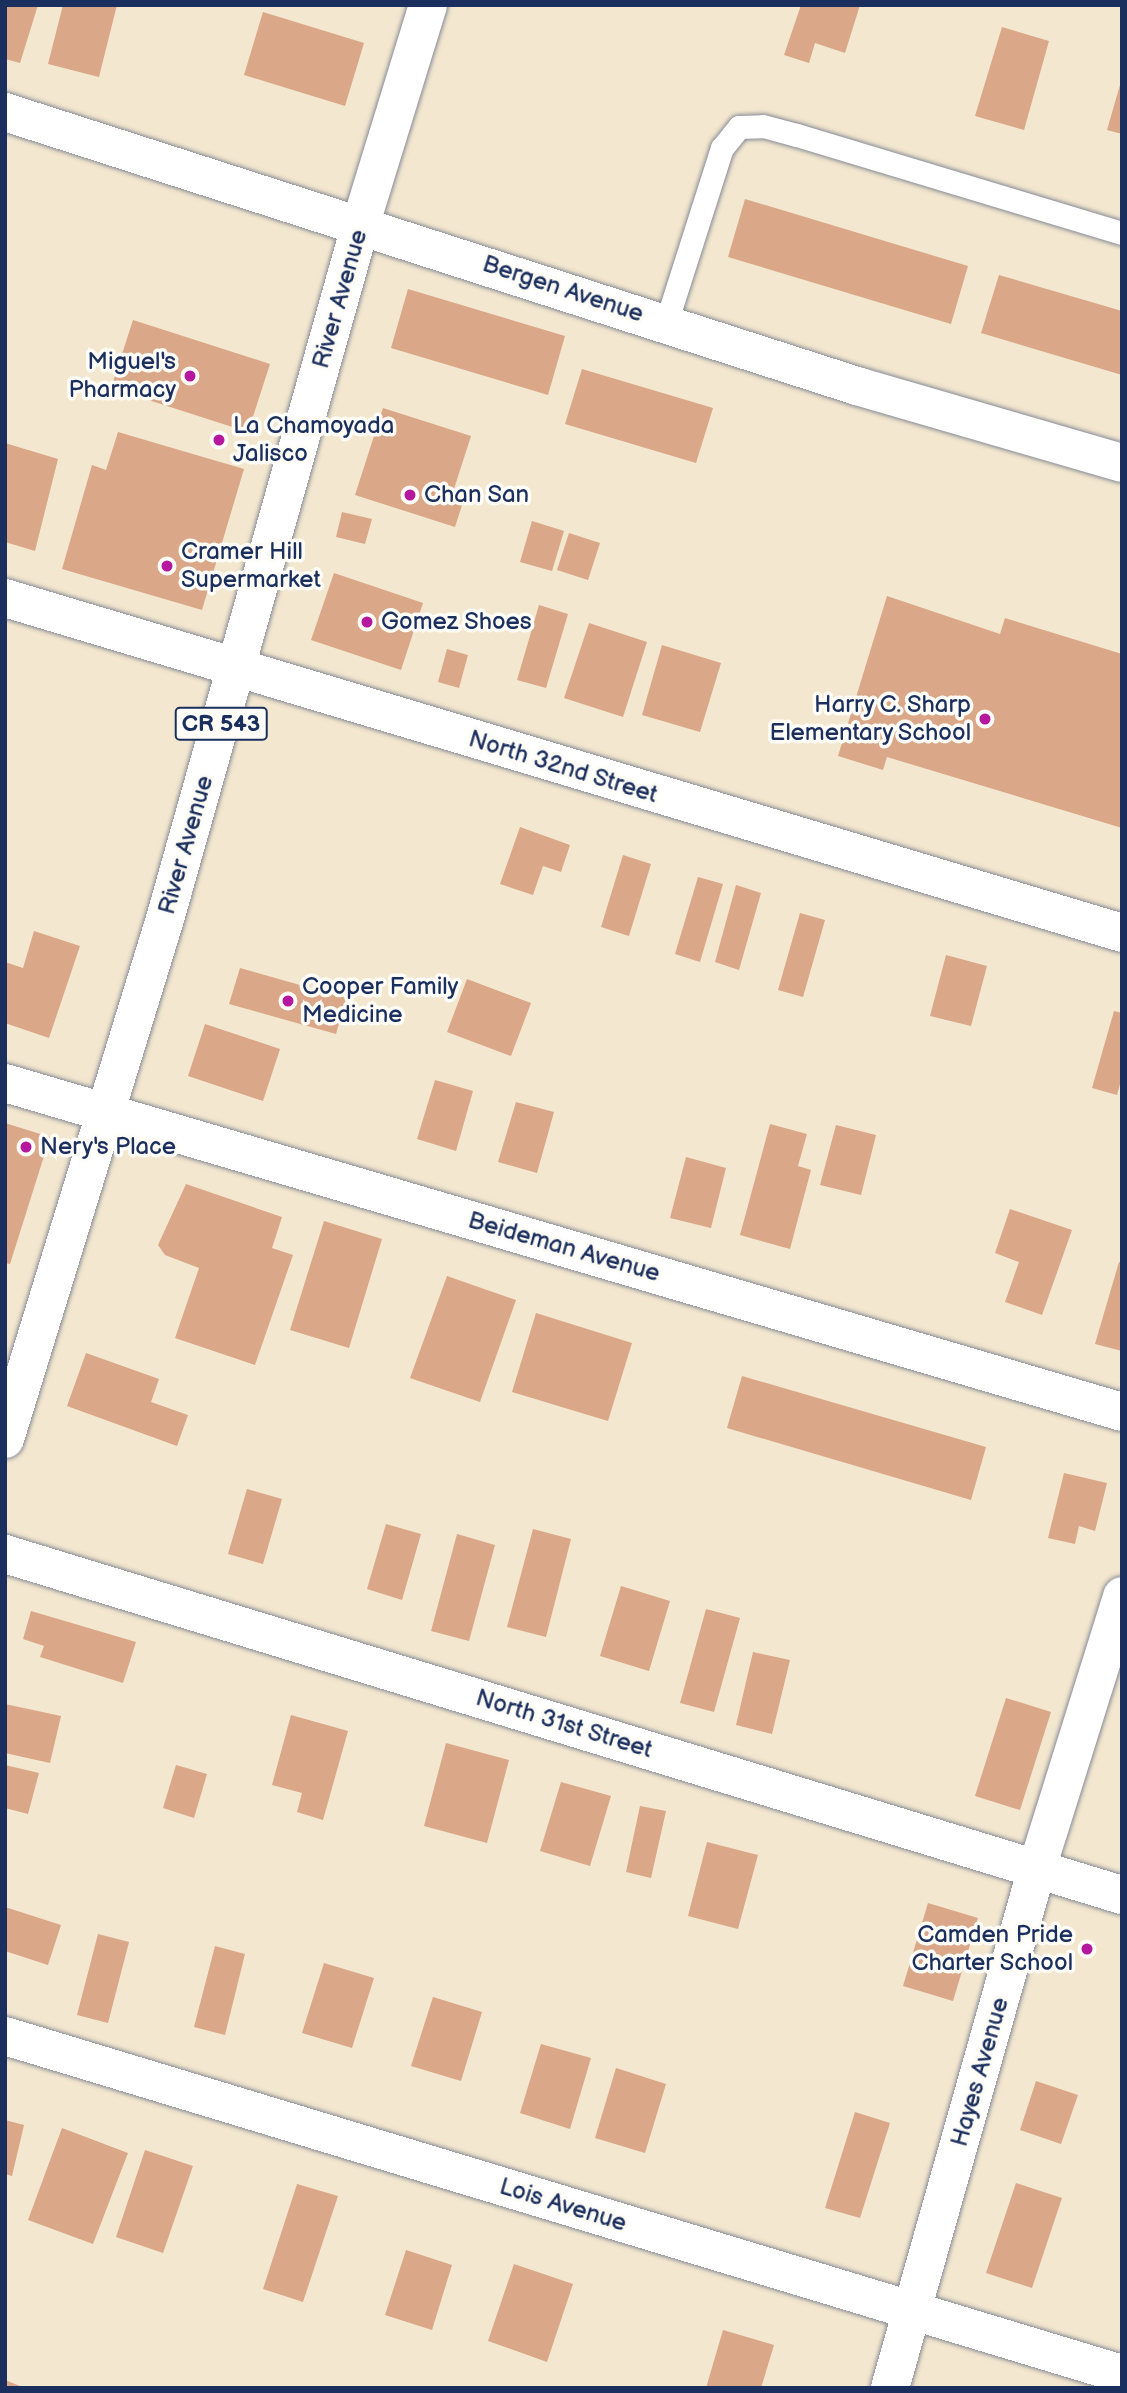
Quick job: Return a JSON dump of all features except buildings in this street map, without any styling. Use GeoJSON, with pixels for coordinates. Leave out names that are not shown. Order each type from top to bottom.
{"type":"FeatureCollection","features":[{"type":"Feature","properties":{"kind":"street","name":"River Avenue"},"geometry":{"type":"LineString","coordinates":[[5,1440],[106,1114],[237,667],[362,223],[428,5]]}},
{"type":"Feature","properties":{"kind":"street","name":"Bergen Avenue"},"geometry":{"type":"LineString","coordinates":[[5,112],[362,223],[857,386],[1122,463]]}},
{"type":"Feature","properties":{"kind":"street","name":"North 32nd Street"},"geometry":{"type":"LineString","coordinates":[[5,598],[1122,933]]}},
{"type":"Feature","properties":{"kind":"street","name":"Beideman Avenue"},"geometry":{"type":"LineString","coordinates":[[5,1083],[1122,1412]]}},
{"type":"Feature","properties":{"kind":"street","name":"North 31st Street"},"geometry":{"type":"LineString","coordinates":[[5,1554],[1122,1895]]}},
{"type":"Feature","properties":{"kind":"street","name":"Hayes Avenue"},"geometry":{"type":"LineString","coordinates":[[890,2388],[1037,1868],[1122,1596]]}},
{"type":"Feature","properties":{"kind":"street","name":"Lois Avenue"},"geometry":{"type":"LineString","coordinates":[[5,2036],[1122,2374]]}},
{"type":"Feature","properties":{"kind":"lane"},"geometry":{"type":"LineString","coordinates":[[666,323],[722,148],[739,127],[763,126],[797,135],[1122,233]]}},
{"type":"Feature","properties":{"kind":"place","name":"Miguel's Pharmacy"},"geometry":{"type":"Point","coordinates":[190,376]}},
{"type":"Feature","properties":{"kind":"place","name":"La Chamoyada Jalisco"},"geometry":{"type":"Point","coordinates":[219,440]}},
{"type":"Feature","properties":{"kind":"place","name":"Chan San"},"geometry":{"type":"Point","coordinates":[410,495]}},
{"type":"Feature","properties":{"kind":"place","name":"Cramer Hill Supermarket"},"geometry":{"type":"Point","coordinates":[167,566]}},
{"type":"Feature","properties":{"kind":"place","name":"Gomez Shoes"},"geometry":{"type":"Point","coordinates":[367,622]}},
{"type":"Feature","properties":{"kind":"place","name":"Harry C. Sharp Elementary School"},"geometry":{"type":"Point","coordinates":[985,719]}},
{"type":"Feature","properties":{"kind":"place","name":"Cooper Family Medicine"},"geometry":{"type":"Point","coordinates":[288,1001]}},
{"type":"Feature","properties":{"kind":"place","name":"Nery's Place"},"geometry":{"type":"Point","coordinates":[26,1147]}},
{"type":"Feature","properties":{"kind":"place","name":"Camden Pride Charter School"},"geometry":{"type":"Point","coordinates":[1087,1949]}}]}
